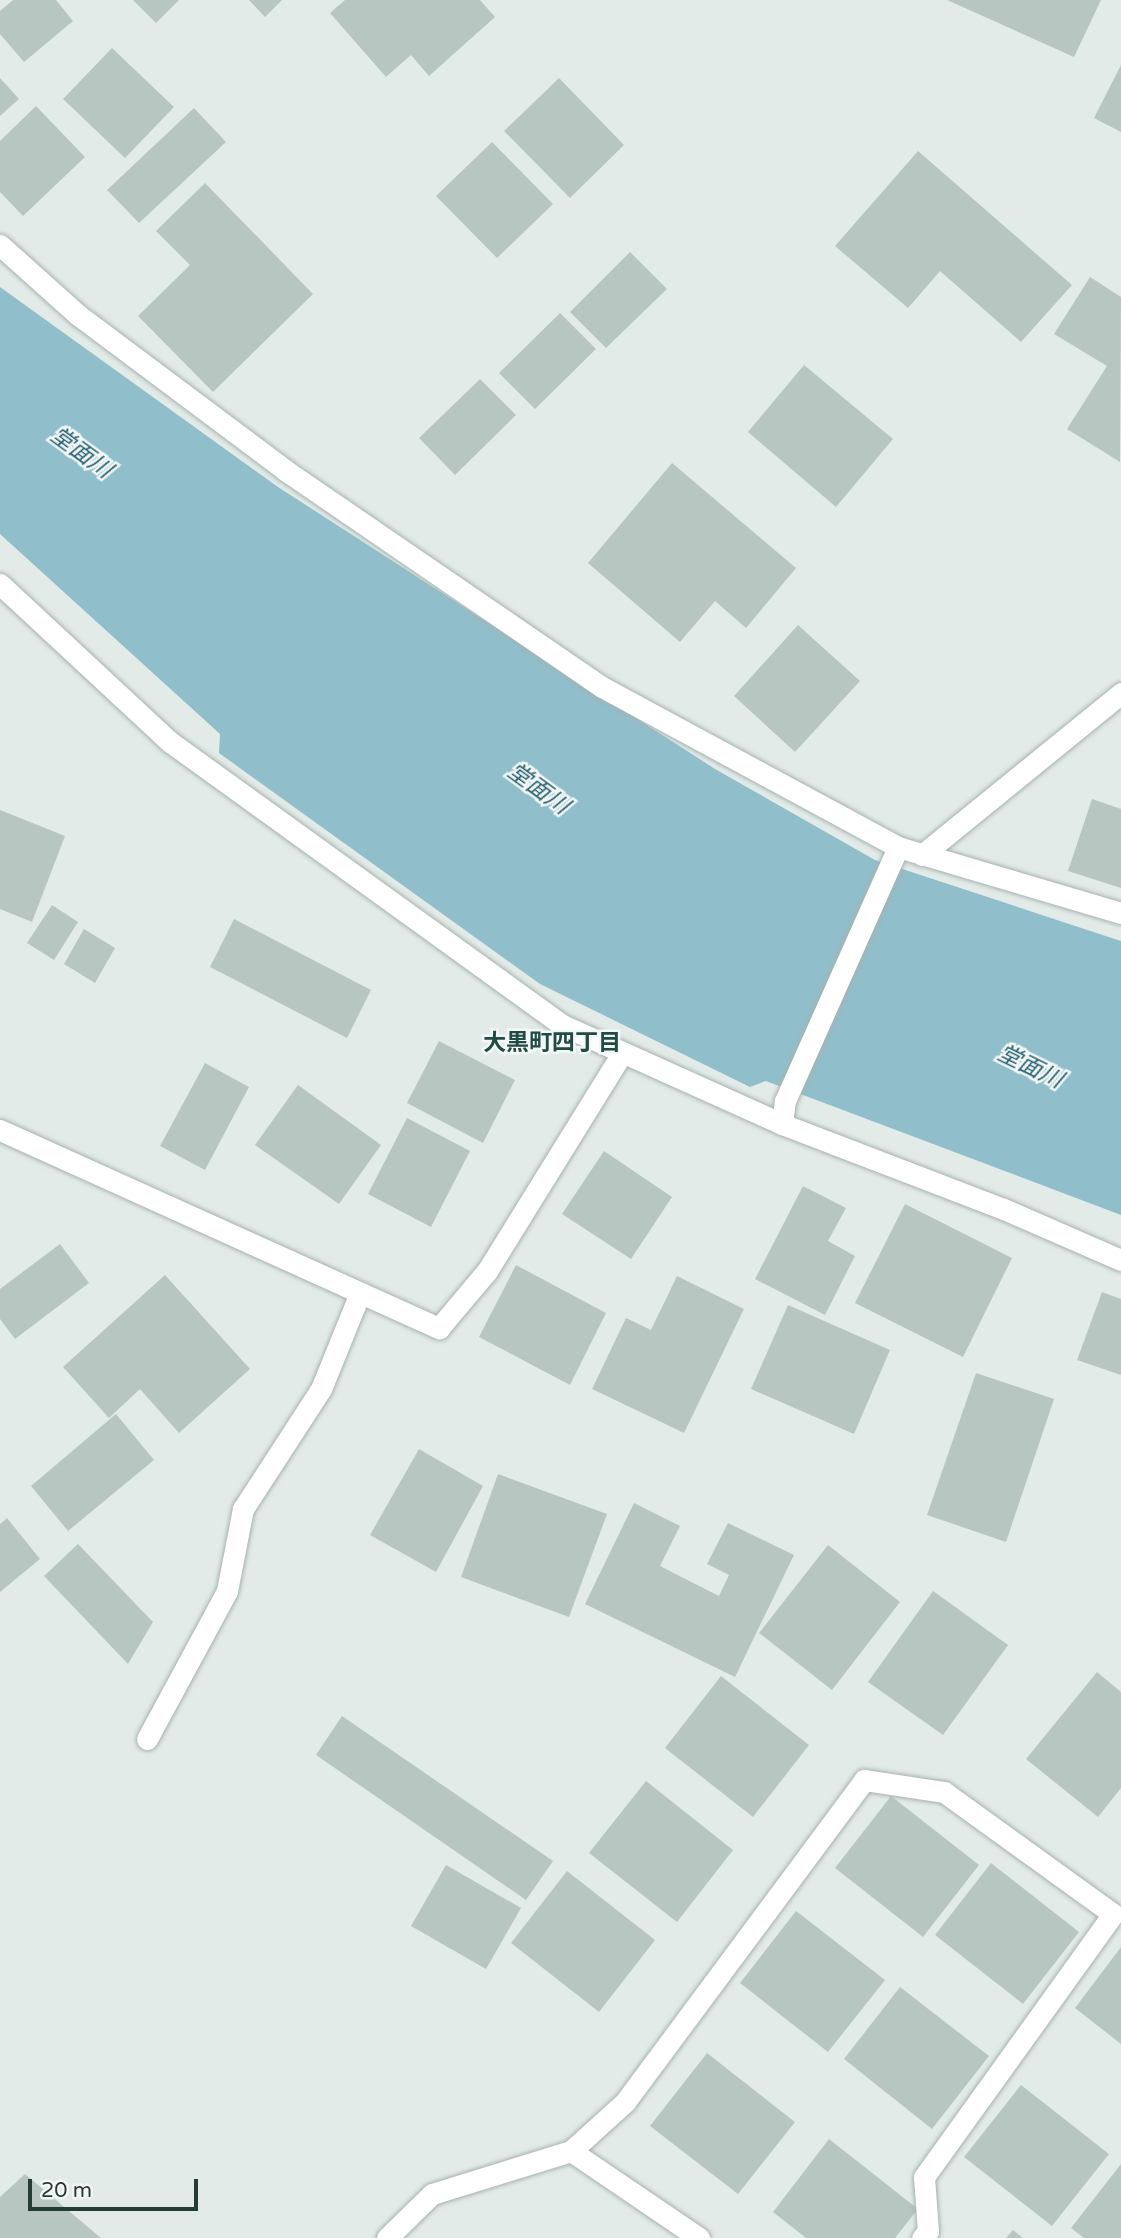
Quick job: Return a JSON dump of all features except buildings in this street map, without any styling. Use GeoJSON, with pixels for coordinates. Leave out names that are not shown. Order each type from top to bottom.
{"type":"FeatureCollection","features":[{"type":"Feature","properties":{"kind":"street"},"geometry":{"type":"LineString","coordinates":[[0,245],[78,315],[274,462],[602,687],[898,847],[1121,913]]}},
{"type":"Feature","properties":{"kind":"street"},"geometry":{"type":"LineString","coordinates":[[0,584],[170,742],[562,1025],[782,1124],[1004,1209],[1121,1260]]}},
{"type":"Feature","properties":{"kind":"street"},"geometry":{"type":"LineString","coordinates":[[922,855],[1121,694]]}},
{"type":"Feature","properties":{"kind":"street"},"geometry":{"type":"LineString","coordinates":[[782,1124],[785,1101],[898,847]]}},
{"type":"Feature","properties":{"kind":"street"},"geometry":{"type":"LineString","coordinates":[[0,1130],[439,1328],[487,1270],[622,1053]]}},
{"type":"Feature","properties":{"kind":"street"},"geometry":{"type":"LineString","coordinates":[[147,1739],[227,1591],[243,1509],[321,1389],[360,1293]]}},
{"type":"Feature","properties":{"kind":"street"},"geometry":{"type":"LineString","coordinates":[[387,2238],[432,2194],[571,2151],[625,2102],[864,1780],[944,1792],[1113,1914],[924,2177],[928,2231],[922,2238]]}},
{"type":"Feature","properties":{"kind":"street"},"geometry":{"type":"LineString","coordinates":[[571,2151],[699,2238]]}},
{"type":"Feature","properties":{"kind":"water","name":"堂面川"},"geometry":{"type":"Polygon","coordinates":[[[0,287],[278,487],[715,769],[875,860],[1121,941],[1121,1215],[766,1081],[750,1087],[540,984],[219,753],[220,734],[0,534],[0,287]]]}},
{"type":"Feature","properties":{"kind":"district","name":"大黒町四丁目"},"geometry":{"type":"Point","coordinates":[552,1043]}}]}
